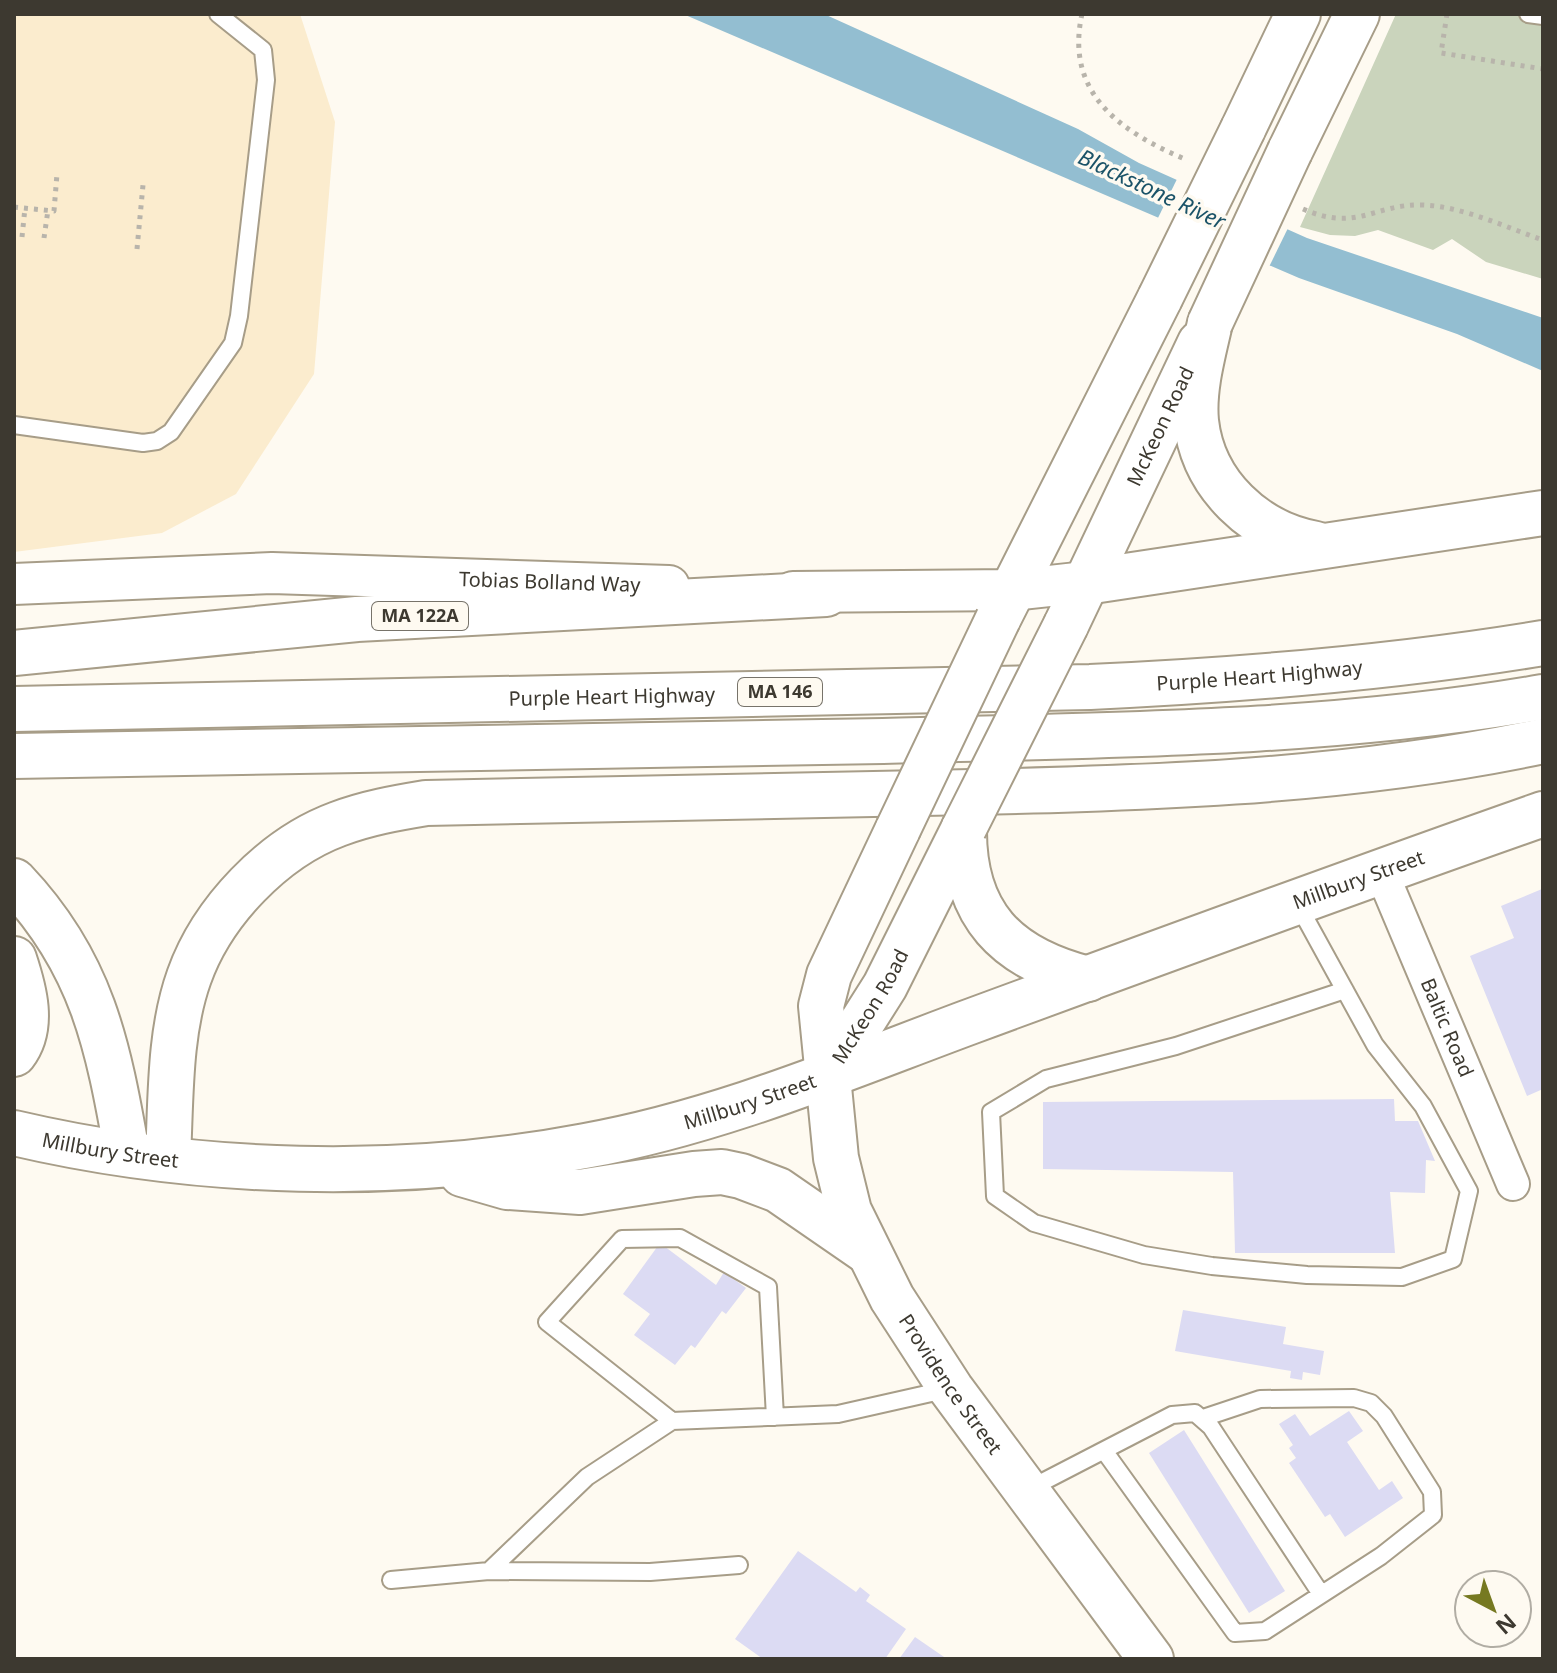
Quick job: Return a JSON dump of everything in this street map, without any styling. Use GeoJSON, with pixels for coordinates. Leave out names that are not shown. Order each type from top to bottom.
{"type":"FeatureCollection","features":[{"type":"Feature","properties":{"kind":"main road","name":"McKeon Road"},"geometry":{"type":"LineString","coordinates":[[830,1073],[821,1006],[829,975],[1005,604],[1160,298],[1298,14]]}},
{"type":"Feature","properties":{"kind":"main road","name":"McKeon Road"},"geometry":{"type":"LineString","coordinates":[[830,1073],[885,986],[1066,625],[1357,14]]}},
{"type":"Feature","properties":{"kind":"main road"},"geometry":{"type":"LineString","coordinates":[[1210,323],[1198,383],[1196,420],[1206,458],[1223,487],[1245,513],[1271,531],[1331,547]]}},
{"type":"Feature","properties":{"kind":"main road"},"geometry":{"type":"LineString","coordinates":[[1086,582],[1543,513]]}},
{"type":"Feature","properties":{"kind":"main road","name":"MA 122A"},"geometry":{"type":"LineString","coordinates":[[14,653],[357,619],[826,594]]}},
{"type":"Feature","properties":{"kind":"main road","name":"Purple Heart Highway"},"geometry":{"type":"LineString","coordinates":[[14,709],[1090,687],[1264,679],[1543,643]]}},
{"type":"Feature","properties":{"kind":"main road"},"geometry":{"type":"LineString","coordinates":[[14,756],[571,748],[1241,731],[1392,718],[1543,697]]}},
{"type":"Feature","properties":{"kind":"main road"},"geometry":{"type":"LineString","coordinates":[[148,1155],[189,976],[214,931],[247,885],[286,853],[335,825],[380,811],[426,803],[1075,791],[1206,784],[1401,764],[1543,741]]}},
{"type":"Feature","properties":{"kind":"main road","name":"Millbury Street"},"geometry":{"type":"LineString","coordinates":[[14,1133],[148,1155],[294,1167],[432,1166],[586,1146],[742,1106],[1543,814]]}},
{"type":"Feature","properties":{"kind":"main road"},"geometry":{"type":"LineString","coordinates":[[964,828],[967,874],[983,915],[997,934],[1030,959],[1088,979]]}},
{"type":"Feature","properties":{"kind":"main road"},"geometry":{"type":"LineString","coordinates":[[14,881],[54,931],[92,1002],[148,1155]]}},
{"type":"Feature","properties":{"kind":"main road"},"geometry":{"type":"LineString","coordinates":[[14,959],[26,1012],[25,1031],[14,1054]]}},
{"type":"Feature","properties":{"kind":"main road","name":"Providence Street"},"geometry":{"type":"LineString","coordinates":[[830,1073],[838,1167],[849,1211],[865,1250],[951,1389],[1151,1659]]}},
{"type":"Feature","properties":{"kind":"main road"},"geometry":{"type":"LineString","coordinates":[[432,1166],[507,1187],[580,1192],[722,1172],[769,1185],[865,1250]]}},
{"type":"Feature","properties":{"kind":"street","name":"Tobias Bolland Way"},"geometry":{"type":"LineString","coordinates":[[14,584],[185,574],[319,573],[572,581],[1005,604],[1086,582]]}},
{"type":"Feature","properties":{"kind":"street","name":"Baltic Road"},"geometry":{"type":"LineString","coordinates":[[1381,871],[1513,1184]]}},
{"type":"Feature","properties":{"kind":"lane"},"geometry":{"type":"LineString","coordinates":[[14,425],[143,443],[157,441],[171,432],[233,343],[239,316],[266,80],[263,50],[218,14]]}},
{"type":"Feature","properties":{"kind":"lane"},"geometry":{"type":"LineString","coordinates":[[1528,14],[1543,16]]}},
{"type":"Feature","properties":{"kind":"lane"},"geometry":{"type":"LineString","coordinates":[[1296,902],[1345,990],[1375,1045],[1423,1106],[1469,1191],[1453,1259],[1402,1277],[1307,1275],[1212,1266],[1144,1255],[1034,1223],[995,1196],[991,1112],[1046,1079],[1176,1046],[1345,990]]}},
{"type":"Feature","properties":{"kind":"lane"},"geometry":{"type":"LineString","coordinates":[[672,1421],[547,1322],[622,1239],[680,1238],[768,1287],[775,1417]]}},
{"type":"Feature","properties":{"kind":"lane"},"geometry":{"type":"LineString","coordinates":[[489,1571],[587,1477],[672,1421],[838,1414],[951,1389]]}},
{"type":"Feature","properties":{"kind":"lane"},"geometry":{"type":"LineString","coordinates":[[1105,1452],[1235,1633],[1265,1631],[1381,1556],[1433,1515],[1432,1492],[1384,1416],[1371,1403],[1354,1398],[1260,1399],[1203,1418]]}},
{"type":"Feature","properties":{"kind":"lane"},"geometry":{"type":"LineString","coordinates":[[1026,1491],[1172,1415],[1188,1411],[1203,1418],[1321,1594]]}},
{"type":"Feature","properties":{"kind":"lane"},"geometry":{"type":"LineString","coordinates":[[391,1580],[489,1571],[650,1572],[739,1565]]}},
{"type":"Feature","properties":{"kind":"path"},"geometry":{"type":"LineString","coordinates":[[1447,14],[1441,53],[1543,69]]}},
{"type":"Feature","properties":{"kind":"path"},"geometry":{"type":"LineString","coordinates":[[14,207],[54,211],[57,174]]}},
{"type":"Feature","properties":{"kind":"path"},"geometry":{"type":"LineString","coordinates":[[137,249],[143,185]]}},
{"type":"Feature","properties":{"kind":"path"},"geometry":{"type":"LineString","coordinates":[[22,237],[25,208]]}},
{"type":"Feature","properties":{"kind":"path"},"geometry":{"type":"LineString","coordinates":[[44,238],[48,210]]}},
{"type":"Feature","properties":{"kind":"shaded area"},"geometry":{"type":"Polygon","coordinates":[[[14,14],[300,14],[335,122],[314,374],[236,494],[162,533],[14,552],[14,14]]]}},
{"type":"Feature","properties":{"kind":"green space"},"geometry":{"type":"Polygon","coordinates":[[[1396,14],[1543,14],[1543,279],[1486,262],[1452,239],[1433,250],[1378,230],[1355,236],[1330,235],[1300,227],[1396,14]]]}},
{"type":"Feature","properties":{"kind":"water","name":"Blackstone River"},"geometry":{"type":"Polygon","coordinates":[[[683,14],[824,14],[1078,129],[1139,163],[1307,238],[1543,318],[1543,371],[1457,334],[1299,278],[683,14]]]}},
{"type":"Feature","properties":{"kind":"pier"},"geometry":{"type":"Polygon","coordinates":[[[1178,177],[1289,226],[1268,269],[1157,220],[1178,177]]]}},
{"type":"Feature","properties":{"kind":"building"},"geometry":{"type":"Polygon","coordinates":[[[1542,889],[1543,1089],[1527,1096],[1470,956],[1514,938],[1501,906],[1542,889]]]}},
{"type":"Feature","properties":{"kind":"building"},"geometry":{"type":"Polygon","coordinates":[[[1394,1099],[1395,1121],[1418,1121],[1435,1161],[1426,1160],[1425,1193],[1390,1192],[1395,1253],[1235,1253],[1233,1172],[1043,1169],[1043,1102],[1394,1099]]]}},
{"type":"Feature","properties":{"kind":"building"},"geometry":{"type":"Polygon","coordinates":[[[660,1243],[716,1285],[724,1272],[746,1288],[726,1314],[722,1311],[695,1348],[691,1345],[675,1365],[634,1335],[650,1314],[623,1294],[660,1243]]]}},
{"type":"Feature","properties":{"kind":"building"},"geometry":{"type":"Polygon","coordinates":[[[1183,1310],[1286,1327],[1283,1344],[1324,1351],[1320,1375],[1303,1372],[1302,1380],[1290,1378],[1291,1371],[1175,1351],[1183,1310]]]}},
{"type":"Feature","properties":{"kind":"building"},"geometry":{"type":"Polygon","coordinates":[[[1349,1411],[1363,1431],[1347,1442],[1379,1490],[1392,1481],[1403,1498],[1345,1537],[1330,1514],[1325,1517],[1289,1463],[1296,1458],[1289,1448],[1293,1445],[1279,1424],[1295,1414],[1310,1436],[1349,1411]]]}},
{"type":"Feature","properties":{"kind":"building"},"geometry":{"type":"Polygon","coordinates":[[[1184,1430],[1285,1591],[1249,1613],[1149,1453],[1184,1430]]]}},
{"type":"Feature","properties":{"kind":"building"},"geometry":{"type":"Polygon","coordinates":[[[798,1551],[856,1592],[860,1587],[870,1595],[866,1601],[906,1629],[885,1659],[763,1659],[735,1639],[798,1551]]]}},
{"type":"Feature","properties":{"kind":"building"},"geometry":{"type":"Polygon","coordinates":[[[915,1637],[947,1659],[899,1659],[915,1637]]]}}]}
